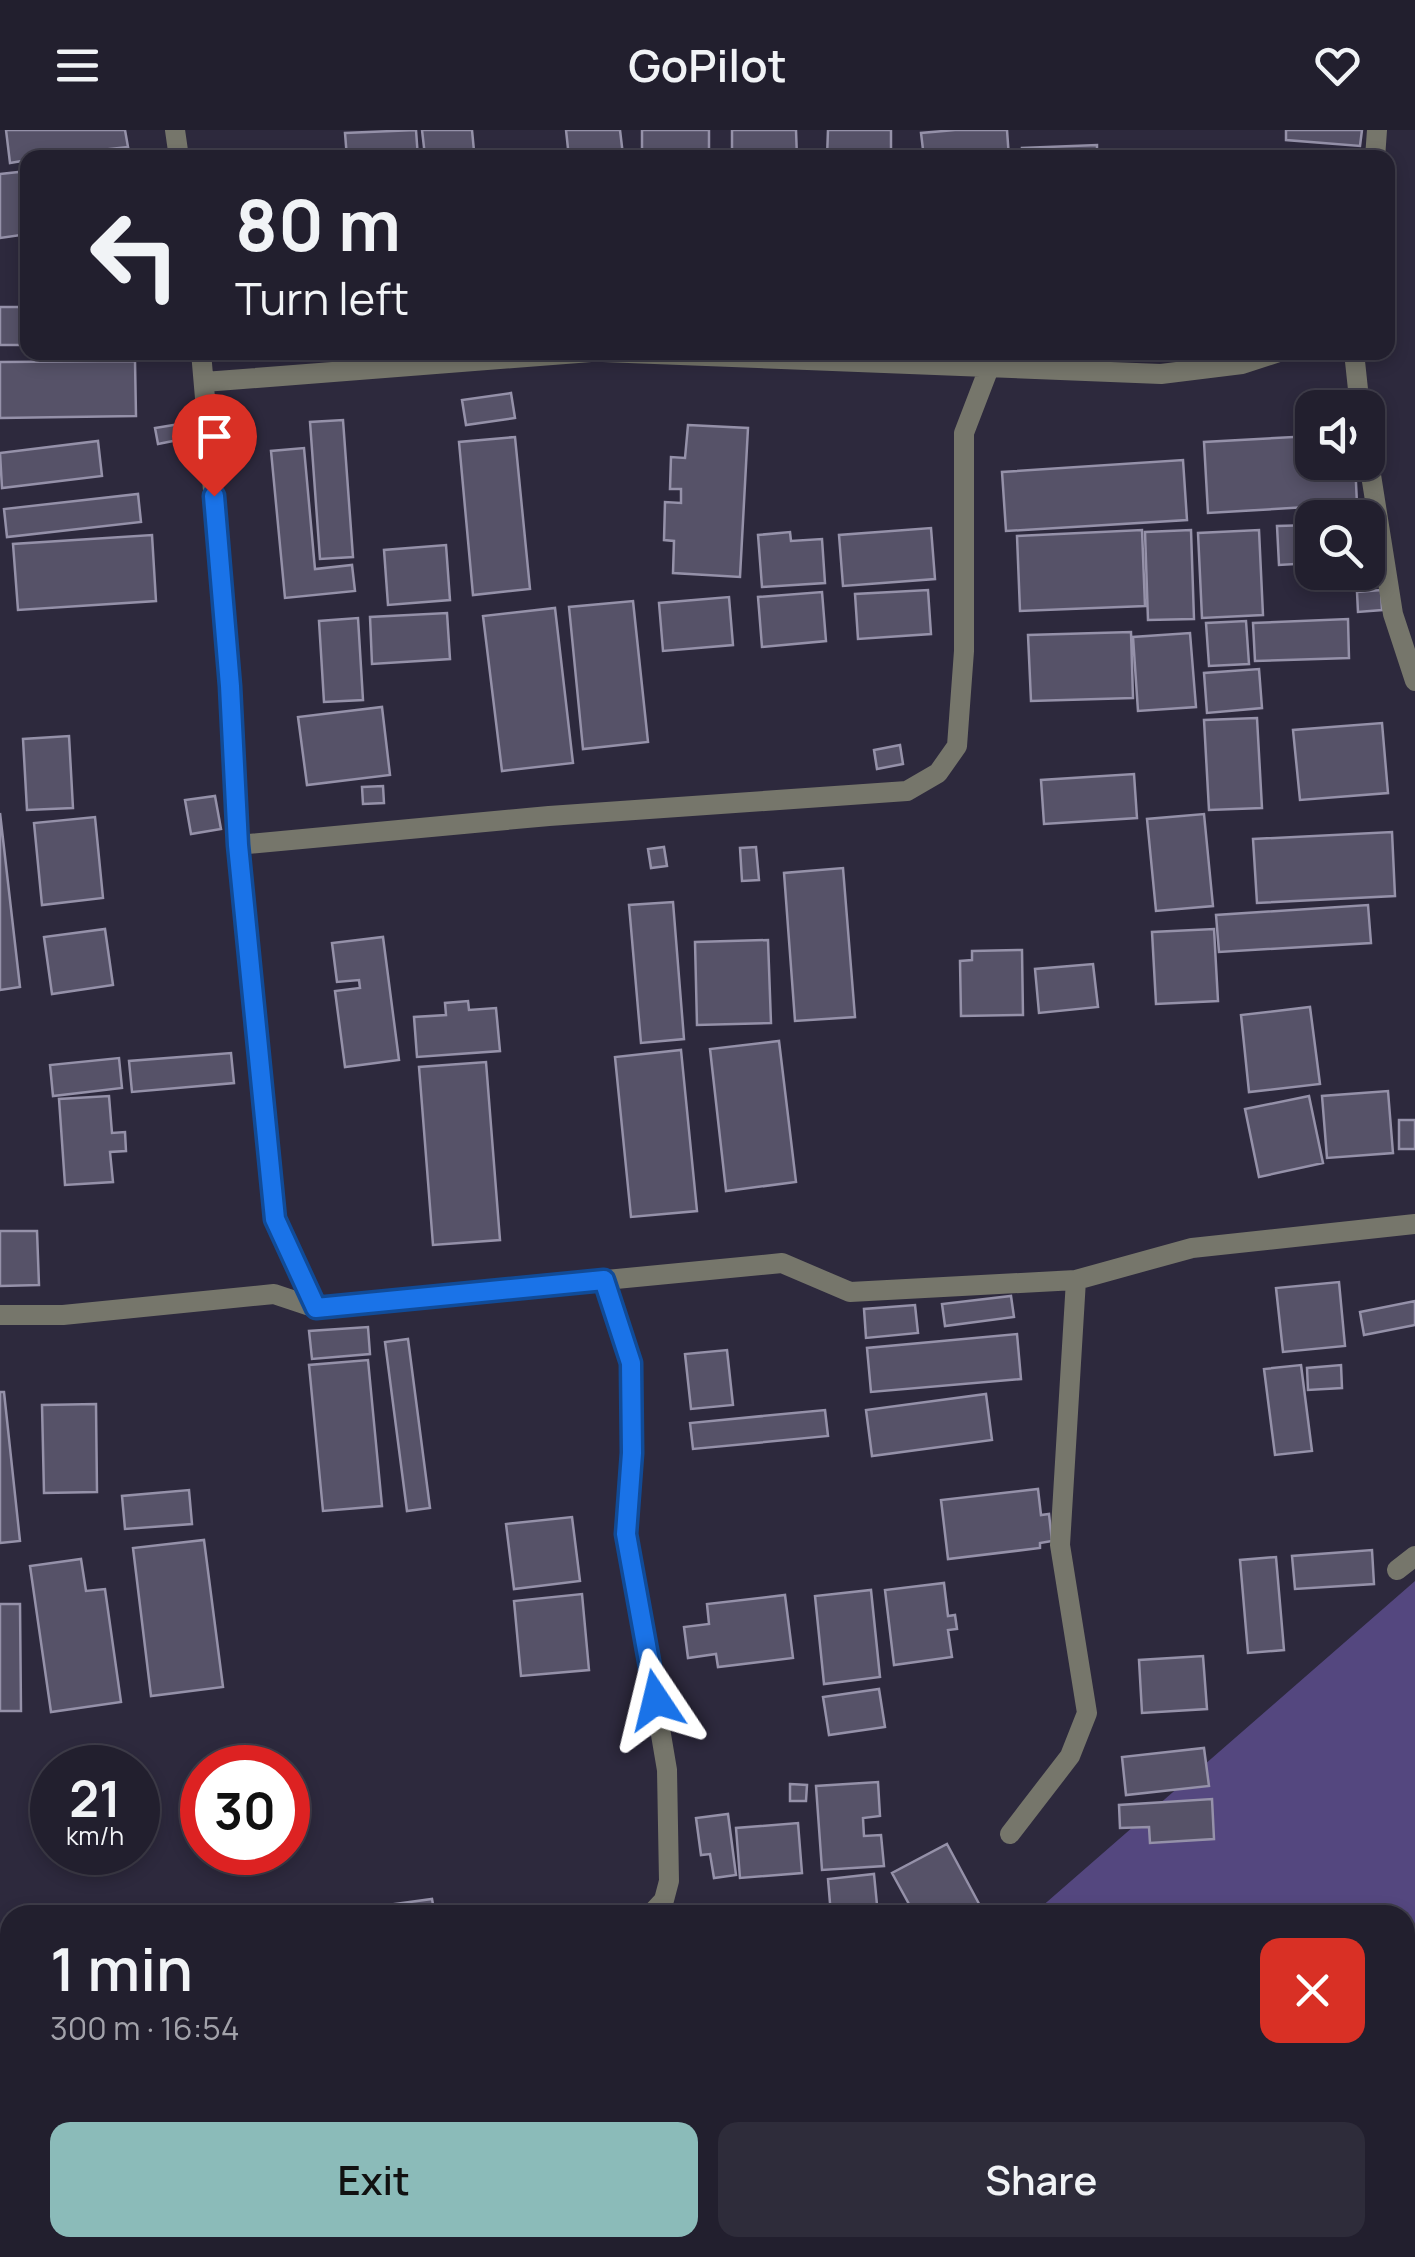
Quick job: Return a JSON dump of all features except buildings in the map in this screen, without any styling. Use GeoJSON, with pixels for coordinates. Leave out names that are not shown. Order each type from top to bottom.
{"type":"FeatureCollection","features":[{"type":"Feature","properties":{"kind":"street"},"geometry":{"type":"LineString","coordinates":[[202,360],[230,686],[238,845],[275,1219],[316,1308]]}},
{"type":"Feature","properties":{"kind":"street"},"geometry":{"type":"LineString","coordinates":[[204,382],[488,360]]}},
{"type":"Feature","properties":{"kind":"street"},"geometry":{"type":"LineString","coordinates":[[796,360],[1161,374],[1254,360]]}},
{"type":"Feature","properties":{"kind":"street"},"geometry":{"type":"LineString","coordinates":[[1355,360],[1358,390]]}},
{"type":"Feature","properties":{"kind":"street"},"geometry":{"type":"LineString","coordinates":[[238,845],[550,816],[907,791],[938,773],[957,746],[964,652],[964,432],[988,368]]}},
{"type":"Feature","properties":{"kind":"street"},"geometry":{"type":"LineString","coordinates":[[1372,480],[1393,614],[1415,681]]}},
{"type":"Feature","properties":{"kind":"street"},"geometry":{"type":"LineString","coordinates":[[0,1315],[64,1315],[274,1294],[316,1308],[782,1262],[850,1292],[1076,1280],[1192,1248],[1415,1224]]}},
{"type":"Feature","properties":{"kind":"street"},"geometry":{"type":"LineString","coordinates":[[604,1280],[631,1363],[632,1453],[626,1534],[667,1770],[669,1881],[659,1905]]}},
{"type":"Feature","properties":{"kind":"street"},"geometry":{"type":"LineString","coordinates":[[1010,1834],[1070,1756],[1088,1712],[1060,1545],[1076,1280]]}},
{"type":"Feature","properties":{"kind":"street"},"geometry":{"type":"LineString","coordinates":[[1397,1570],[1415,1556]]}},
{"type":"Feature","properties":{"kind":"shaded area"},"geometry":{"type":"Polygon","coordinates":[[[1415,1581],[1415,1905],[1043,1905],[1415,1581]]]}},
{"type":"Feature","properties":{"kind":"route"},"geometry":{"type":"LineString","coordinates":[[214,496],[238,845],[275,1219],[316,1308],[604,1280],[631,1363],[632,1453],[626,1534],[656,1700]]}}]}
